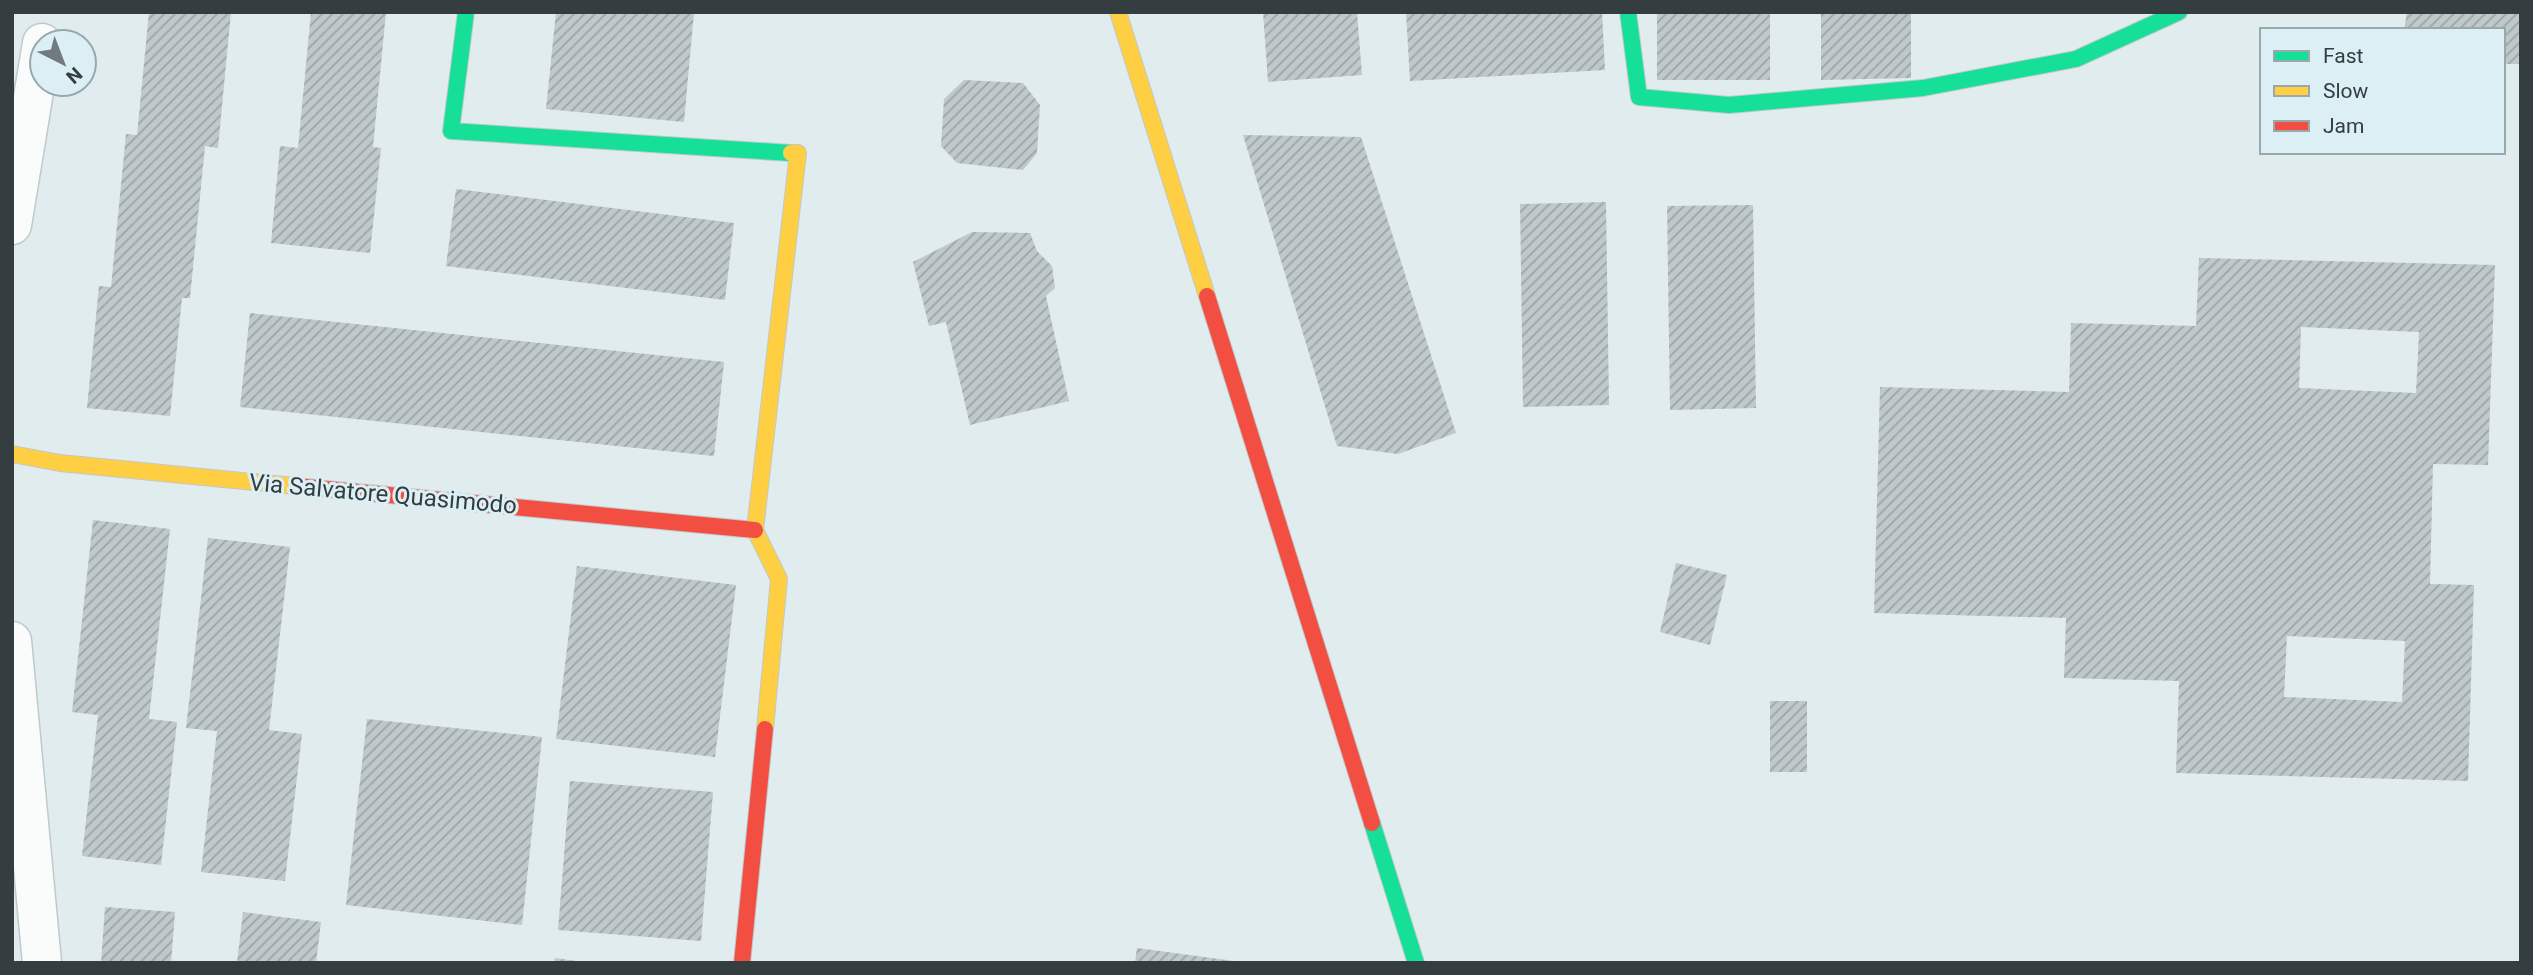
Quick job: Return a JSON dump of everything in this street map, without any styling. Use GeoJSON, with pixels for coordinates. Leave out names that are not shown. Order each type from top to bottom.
{"type":"FeatureCollection","features":[{"type":"Feature","properties":{"kind":"street"},"geometry":{"type":"LineString","coordinates":[[466,12],[451,131],[798,153],[755,530],[779,579],[743,963]]}},
{"type":"Feature","properties":{"kind":"street"},"geometry":{"type":"LineString","coordinates":[[1118,12],[1416,963]]}},
{"type":"Feature","properties":{"kind":"street"},"geometry":{"type":"LineString","coordinates":[[1628,12],[1639,97],[1729,105],[1923,88],[2076,59],[2179,12]]}},
{"type":"Feature","properties":{"kind":"street"},"geometry":{"type":"LineString","coordinates":[[12,225],[33,98]]}},
{"type":"Feature","properties":{"kind":"street","name":"Via Salvatore Quasimodo"},"geometry":{"type":"LineString","coordinates":[[12,454],[60,463],[755,530]]}},
{"type":"Feature","properties":{"kind":"street"},"geometry":{"type":"LineString","coordinates":[[12,641],[42,963]]}},
{"type":"Feature","properties":{"kind":"building"},"geometry":{"type":"Polygon","coordinates":[[[149,12],[231,12],[218,148],[205,146],[190,298],[182,298],[170,416],[87,408],[99,286],[111,287],[126,134],[137,135],[149,12]]]}},
{"type":"Feature","properties":{"kind":"building"},"geometry":{"type":"Polygon","coordinates":[[[311,12],[386,12],[373,147],[381,148],[370,253],[271,243],[280,146],[298,148],[311,12]]]}},
{"type":"Feature","properties":{"kind":"building"},"geometry":{"type":"Polygon","coordinates":[[[556,12],[694,12],[684,122],[546,109],[556,12]]]}},
{"type":"Feature","properties":{"kind":"building"},"geometry":{"type":"Polygon","coordinates":[[[1263,12],[1357,12],[1362,75],[1268,82],[1263,12]]]}},
{"type":"Feature","properties":{"kind":"building"},"geometry":{"type":"Polygon","coordinates":[[[1406,12],[1602,12],[1605,70],[1410,81],[1406,12]]]}},
{"type":"Feature","properties":{"kind":"building"},"geometry":{"type":"Polygon","coordinates":[[[1657,12],[1770,12],[1770,80],[1657,80],[1657,12]]]}},
{"type":"Feature","properties":{"kind":"building"},"geometry":{"type":"Polygon","coordinates":[[[1821,12],[1911,12],[1911,78],[1821,80],[1821,12]]]}},
{"type":"Feature","properties":{"kind":"building"},"geometry":{"type":"Polygon","coordinates":[[[2407,12],[2519,12],[2519,64],[2505,64],[2505,28],[2404,28],[2407,12]]]}},
{"type":"Feature","properties":{"kind":"building"},"geometry":{"type":"Polygon","coordinates":[[[964,80],[1023,83],[1040,105],[1037,153],[1023,170],[957,163],[941,146],[944,99],[964,80]]]}},
{"type":"Feature","properties":{"kind":"building"},"geometry":{"type":"Polygon","coordinates":[[[1243,135],[1361,137],[1456,433],[1398,454],[1337,446],[1243,135]]]}},
{"type":"Feature","properties":{"kind":"building"},"geometry":{"type":"Polygon","coordinates":[[[456,189],[734,223],[725,300],[446,266],[456,189]]]}},
{"type":"Feature","properties":{"kind":"building"},"geometry":{"type":"Polygon","coordinates":[[[1606,202],[1609,405],[1523,407],[1520,204],[1606,202]]]}},
{"type":"Feature","properties":{"kind":"building"},"geometry":{"type":"Polygon","coordinates":[[[1753,205],[1756,408],[1670,410],[1667,206],[1753,205]]]}},
{"type":"Feature","properties":{"kind":"building"},"geometry":{"type":"Polygon","coordinates":[[[972,232],[1030,233],[1037,251],[1052,266],[1055,288],[1046,296],[1069,401],[970,425],[946,322],[929,326],[913,262],[972,232]]]}},
{"type":"Feature","properties":{"kind":"building"},"geometry":{"type":"Polygon","coordinates":[[[2199,258],[2495,265],[2488,465],[2433,464],[2430,584],[2474,585],[2468,781],[2176,773],[2179,681],[2064,678],[2066,618],[1874,613],[1880,387],[2069,392],[2071,323],[2196,326],[2199,258]],[[2301,327],[2299,388],[2416,393],[2419,332],[2301,327]],[[2287,636],[2284,697],[2402,702],[2405,641],[2287,636]]]}},
{"type":"Feature","properties":{"kind":"building"},"geometry":{"type":"Polygon","coordinates":[[[250,313],[724,362],[714,456],[240,407],[250,313]]]}},
{"type":"Feature","properties":{"kind":"building"},"geometry":{"type":"Polygon","coordinates":[[[93,520],[170,529],[149,719],[177,722],[161,865],[82,856],[98,715],[72,712],[93,520]]]}},
{"type":"Feature","properties":{"kind":"building"},"geometry":{"type":"Polygon","coordinates":[[[208,538],[290,547],[269,730],[302,734],[285,881],[201,872],[217,731],[186,728],[208,538]]]}},
{"type":"Feature","properties":{"kind":"building"},"geometry":{"type":"Polygon","coordinates":[[[1676,563],[1727,575],[1710,645],[1660,632],[1676,563]]]}},
{"type":"Feature","properties":{"kind":"building"},"geometry":{"type":"Polygon","coordinates":[[[577,566],[736,585],[715,757],[556,739],[577,566]]]}},
{"type":"Feature","properties":{"kind":"building"},"geometry":{"type":"Polygon","coordinates":[[[1770,701],[1807,701],[1807,772],[1770,772],[1770,701]]]}},
{"type":"Feature","properties":{"kind":"building"},"geometry":{"type":"Polygon","coordinates":[[[367,719],[542,737],[522,925],[346,905],[367,719]]]}},
{"type":"Feature","properties":{"kind":"building"},"geometry":{"type":"Polygon","coordinates":[[[570,781],[713,792],[701,941],[558,930],[570,781]]]}},
{"type":"Feature","properties":{"kind":"building"},"geometry":{"type":"Polygon","coordinates":[[[105,907],[175,912],[171,963],[101,963],[105,907]]]}},
{"type":"Feature","properties":{"kind":"building"},"geometry":{"type":"Polygon","coordinates":[[[243,912],[321,922],[316,963],[237,963],[243,912]]]}},
{"type":"Feature","properties":{"kind":"building"},"geometry":{"type":"Polygon","coordinates":[[[1137,948],[1234,961],[1234,963],[1135,963],[1137,948]]]}},
{"type":"Feature","properties":{"kind":"building"},"geometry":{"type":"Polygon","coordinates":[[[555,958],[576,961],[554,963],[555,958]]]}},
{"type":"Feature","properties":{"kind":"traffic: fast"},"geometry":{"type":"LineString","coordinates":[[466,12],[451,131],[791,153]]}},
{"type":"Feature","properties":{"kind":"traffic: fast"},"geometry":{"type":"LineString","coordinates":[[1628,12],[1639,97],[1729,105],[1923,88],[2076,59],[2179,12]]}},
{"type":"Feature","properties":{"kind":"traffic: fast"},"geometry":{"type":"LineString","coordinates":[[1372,823],[1416,963]]}},
{"type":"Feature","properties":{"kind":"traffic: slow"},"geometry":{"type":"LineString","coordinates":[[1118,12],[1207,296]]}},
{"type":"Feature","properties":{"kind":"traffic: slow"},"geometry":{"type":"LineString","coordinates":[[765,729],[779,579],[755,530],[798,153],[791,153]]}},
{"type":"Feature","properties":{"kind":"traffic: slow"},"geometry":{"type":"LineString","coordinates":[[12,454],[60,463],[305,487]]}},
{"type":"Feature","properties":{"kind":"traffic: jam"},"geometry":{"type":"LineString","coordinates":[[1207,296],[1372,823]]}},
{"type":"Feature","properties":{"kind":"traffic: jam"},"geometry":{"type":"LineString","coordinates":[[305,487],[755,530]]}},
{"type":"Feature","properties":{"kind":"traffic: jam"},"geometry":{"type":"LineString","coordinates":[[742,963],[765,729]]}}]}
